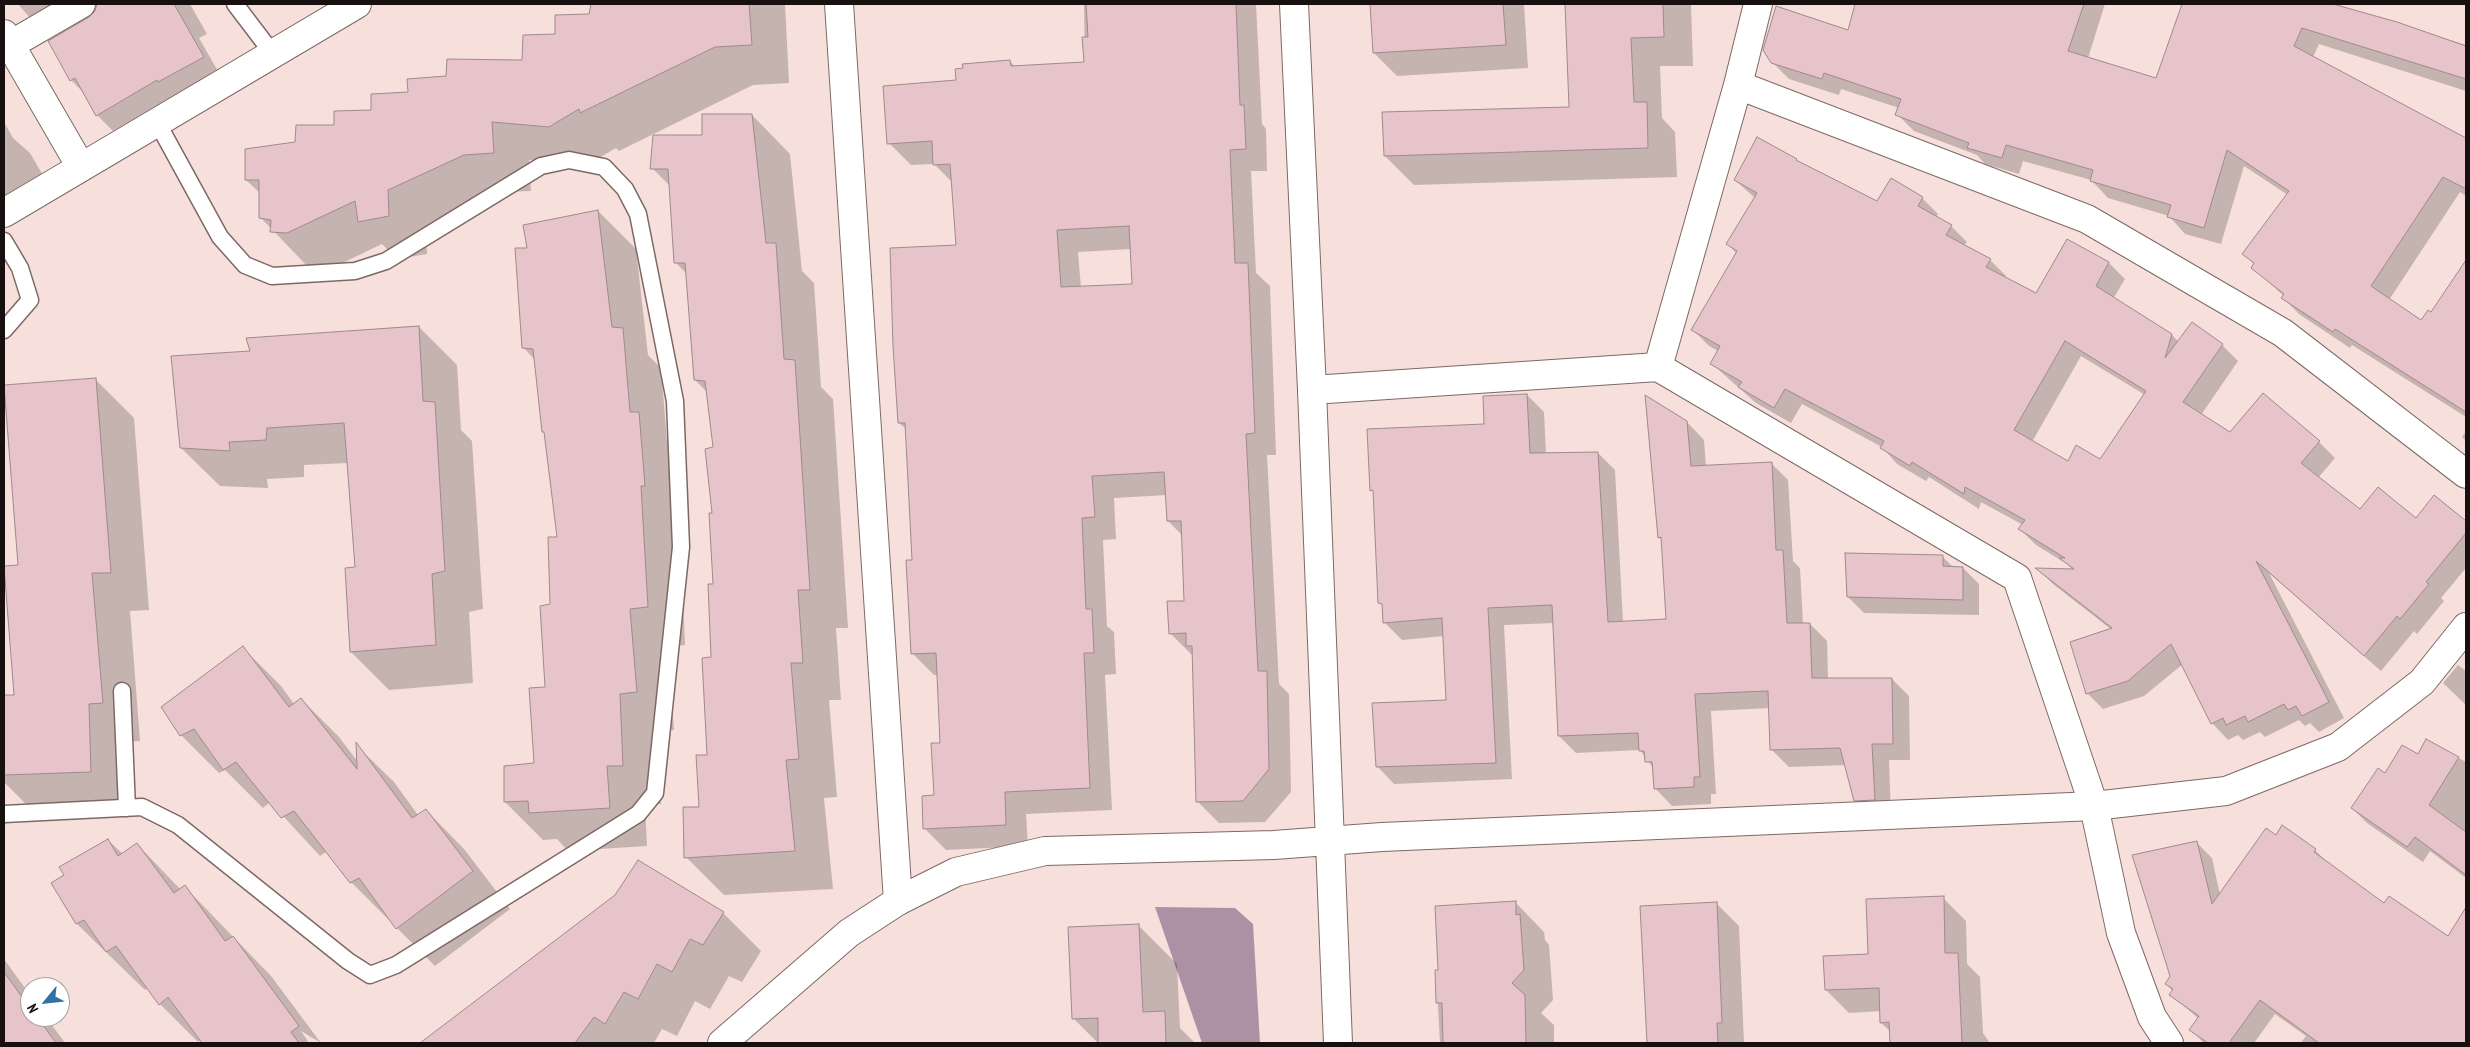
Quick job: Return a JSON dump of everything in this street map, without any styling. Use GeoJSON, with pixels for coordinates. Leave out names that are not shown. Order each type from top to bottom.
{"type":"FeatureCollection","features":[{"type":"Feature","properties":{"kind":"street"},"geometry":{"type":"LineString","coordinates":[[81,4],[7,39],[81,167]]}},
{"type":"Feature","properties":{"kind":"street"},"geometry":{"type":"LineString","coordinates":[[4,213],[357,4]]}},
{"type":"Feature","properties":{"kind":"street"},"geometry":{"type":"LineString","coordinates":[[839,4],[898,900]]}},
{"type":"Feature","properties":{"kind":"street"},"geometry":{"type":"LineString","coordinates":[[1294,4],[1312,390],[1338,1043]]}},
{"type":"Feature","properties":{"kind":"street"},"geometry":{"type":"LineString","coordinates":[[1658,366],[1738,85],[1758,4]]}},
{"type":"Feature","properties":{"kind":"street"},"geometry":{"type":"LineString","coordinates":[[1738,85],[2088,219],[2283,333],[2466,474]]}},
{"type":"Feature","properties":{"kind":"street"},"geometry":{"type":"LineString","coordinates":[[1312,390],[1658,366],[2018,578],[2094,806],[2121,933],[2152,1017],[2169,1043]]}},
{"type":"Feature","properties":{"kind":"street"},"geometry":{"type":"LineString","coordinates":[[722,1043],[849,933],[898,900],[956,872],[1044,851],[1330,842],[1382,837],[2094,806],[2226,791],[2338,747],[2422,682],[2466,627]]}},
{"type":"Feature","properties":{"kind":"lane"},"geometry":{"type":"LineString","coordinates":[[235,4],[273,54]]}},
{"type":"Feature","properties":{"kind":"lane"},"geometry":{"type":"LineString","coordinates":[[4,814],[142,807],[178,825],[348,961],[370,975],[396,965],[638,814],[655,793],[681,547],[674,401],[638,214],[626,189],[604,167],[569,160],[541,166],[386,261],[355,271],[272,276],[245,266],[220,237],[157,122]]}},
{"type":"Feature","properties":{"kind":"lane"},"geometry":{"type":"LineString","coordinates":[[4,241],[20,268],[30,300],[4,330]]}},
{"type":"Feature","properties":{"kind":"lane"},"geometry":{"type":"LineString","coordinates":[[122,691],[127,808]]}},
{"type":"Feature","properties":{"kind":"shaded area"},"geometry":{"type":"Polygon","coordinates":[[[1155,907],[1235,908],[1253,924],[1260,1043],[1202,1043],[1155,907]]]}},
{"type":"Feature","properties":{"kind":"building"},"geometry":{"type":"Polygon","coordinates":[[[97,4],[174,4],[204,57],[158,82],[157,80],[96,116],[75,78],[70,81],[48,41],[89,17],[95,11],[97,4]]]}},
{"type":"Feature","properties":{"kind":"building"},"geometry":{"type":"Polygon","coordinates":[[[591,4],[749,4],[752,45],[715,47],[580,113],[579,109],[549,127],[492,122],[494,153],[464,155],[388,190],[389,216],[358,222],[355,201],[287,233],[270,232],[271,220],[259,218],[259,180],[245,180],[245,149],[295,142],[296,125],[334,125],[334,111],[371,110],[371,94],[408,92],[407,79],[446,76],[447,59],[522,60],[523,35],[555,34],[555,15],[589,14],[591,4]]]}},
{"type":"Feature","properties":{"kind":"building"},"geometry":{"type":"Polygon","coordinates":[[[1086,4],[1236,4],[1240,105],[1244,105],[1246,149],[1230,150],[1235,263],[1248,263],[1255,433],[1246,434],[1258,671],[1267,671],[1269,769],[1243,801],[1196,802],[1192,646],[1186,646],[1186,633],[1169,634],[1167,601],[1184,601],[1181,521],[1167,521],[1164,472],[1092,476],[1095,517],[1082,518],[1086,609],[1092,609],[1094,653],[1084,653],[1090,788],[1005,792],[1006,825],[923,829],[922,796],[934,795],[931,743],[940,743],[936,653],[911,654],[906,560],[912,560],[905,423],[898,423],[890,248],[956,245],[950,164],[933,165],[932,141],[887,144],[883,86],[956,80],[955,69],[963,68],[962,64],[1010,60],[1011,66],[1084,62],[1082,37],[1088,37],[1086,4]],[[1129,226],[1057,230],[1061,287],[1132,284],[1129,226]]]}},
{"type":"Feature","properties":{"kind":"building"},"geometry":{"type":"Polygon","coordinates":[[[1370,4],[1503,4],[1506,45],[1373,53],[1370,4]]]}},
{"type":"Feature","properties":{"kind":"building"},"geometry":{"type":"Polygon","coordinates":[[[1565,4],[1663,4],[1664,37],[1631,38],[1634,102],[1647,102],[1648,148],[1384,156],[1382,112],[1569,107],[1565,4]]]}},
{"type":"Feature","properties":{"kind":"building"},"geometry":{"type":"Polygon","coordinates":[[[1855,4],[2084,4],[2068,51],[2156,78],[2182,4],[2333,4],[2397,22],[2466,46],[2466,79],[2302,28],[2294,46],[2466,138],[2466,189],[2443,177],[2371,286],[2421,320],[2428,310],[2431,312],[2466,260],[2466,412],[2335,329],[2333,332],[2281,298],[2284,294],[2251,268],[2254,263],[2242,254],[2289,191],[2227,150],[2204,228],[2167,217],[2171,205],[2090,181],[2093,170],[2006,145],[2002,158],[1967,148],[1969,143],[1895,115],[1901,99],[1824,73],[1822,79],[1771,63],[1763,50],[1776,6],[1848,30],[1855,4]]]}},
{"type":"Feature","properties":{"kind":"building"},"geometry":{"type":"Polygon","coordinates":[[[702,114],[752,114],[766,243],[776,243],[784,359],[795,360],[810,590],[798,590],[803,663],[791,663],[799,759],[786,760],[795,851],[684,858],[683,807],[699,807],[696,755],[707,755],[702,658],[711,657],[708,584],[713,584],[709,513],[712,513],[705,449],[713,447],[705,381],[694,380],[685,263],[674,263],[668,169],[650,169],[653,135],[702,135],[702,114]]]}},
{"type":"Feature","properties":{"kind":"building"},"geometry":{"type":"Polygon","coordinates":[[[1757,137],[1796,160],[1877,201],[1891,178],[1923,197],[1918,206],[1952,225],[1946,235],[1991,259],[1986,267],[2036,293],[2067,239],[2109,262],[2096,286],[2172,334],[2165,358],[2192,322],[2223,344],[2183,402],[2230,432],[2263,393],[2320,441],[2301,463],[2360,509],[2378,487],[2416,518],[2434,495],[2466,521],[2466,533],[2426,582],[2429,584],[2400,619],[2397,616],[2364,656],[2256,561],[2329,702],[2302,716],[2296,706],[2288,710],[2284,704],[2248,722],[2245,716],[2226,725],[2223,718],[2211,724],[2171,644],[2128,681],[2086,694],[2070,642],[2112,628],[2035,568],[2074,569],[2059,558],[2065,558],[2018,529],[2025,520],[1965,487],[1964,494],[1912,462],[1910,466],[1880,448],[1884,441],[1785,389],[1774,408],[1738,387],[1742,382],[1710,364],[1720,346],[1691,330],[1737,251],[1726,244],[1757,193],[1734,180],[1757,137]],[[2065,341],[2014,430],[2068,461],[2076,445],[2100,459],[2146,391],[2065,341]]]}},
{"type":"Feature","properties":{"kind":"building"},"geometry":{"type":"Polygon","coordinates":[[[598,210],[612,327],[623,328],[630,412],[639,412],[645,486],[641,486],[648,607],[630,609],[637,692],[620,694],[623,766],[607,766],[610,808],[529,813],[528,801],[504,802],[504,766],[534,763],[529,688],[545,687],[540,606],[550,604],[548,537],[557,537],[544,432],[542,432],[533,349],[522,348],[515,248],[527,248],[523,225],[598,210]]]}},
{"type":"Feature","properties":{"kind":"building"},"geometry":{"type":"Polygon","coordinates":[[[419,326],[423,401],[435,402],[445,571],[432,574],[436,645],[350,652],[345,568],[355,567],[344,423],[267,428],[266,440],[229,442],[230,451],[180,448],[171,356],[250,351],[246,338],[419,326]]]}},
{"type":"Feature","properties":{"kind":"building"},"geometry":{"type":"Polygon","coordinates":[[[96,378],[111,573],[92,573],[103,703],[89,704],[91,772],[4,775],[4,695],[14,695],[4,566],[18,565],[4,385],[96,378]]]}},
{"type":"Feature","properties":{"kind":"building"},"geometry":{"type":"Polygon","coordinates":[[[1527,394],[1530,453],[1598,452],[1608,622],[1666,619],[1661,537],[1658,538],[1645,395],[1687,421],[1691,466],[1772,462],[1776,550],[1783,550],[1787,623],[1810,623],[1812,678],[1892,678],[1893,744],[1872,744],[1875,800],[1854,801],[1840,748],[1770,750],[1768,691],[1695,694],[1700,777],[1694,777],[1694,787],[1654,789],[1652,762],[1645,762],[1644,751],[1639,751],[1638,733],[1558,736],[1552,605],[1488,608],[1496,763],[1376,767],[1372,703],[1446,700],[1442,618],[1383,623],[1382,604],[1378,603],[1373,490],[1370,491],[1367,429],[1484,424],[1483,396],[1527,394]]]}},
{"type":"Feature","properties":{"kind":"building"},"geometry":{"type":"Polygon","coordinates":[[[1845,553],[1943,555],[1943,566],[1963,567],[1963,600],[1847,597],[1845,553]]]}},
{"type":"Feature","properties":{"kind":"building"},"geometry":{"type":"Polygon","coordinates":[[[243,646],[289,707],[301,698],[357,769],[356,742],[412,818],[426,809],[473,871],[396,929],[359,878],[350,883],[294,811],[281,818],[236,762],[223,770],[194,729],[180,736],[161,707],[243,646]]]}},
{"type":"Feature","properties":{"kind":"building"},"geometry":{"type":"Polygon","coordinates":[[[2426,739],[2459,757],[2429,805],[2466,832],[2466,875],[2415,837],[2407,847],[2351,808],[2378,768],[2385,773],[2402,745],[2418,754],[2426,739]]]}},
{"type":"Feature","properties":{"kind":"building"},"geometry":{"type":"Polygon","coordinates":[[[2282,825],[2316,849],[2314,852],[2384,903],[2389,896],[2448,936],[2466,907],[2466,1043],[2319,1043],[2260,1000],[2229,1043],[2208,1043],[2189,1030],[2199,1016],[2169,995],[2173,989],[2165,984],[2170,976],[2132,855],[2197,841],[2212,904],[2266,828],[2276,835],[2282,825]]]}},
{"type":"Feature","properties":{"kind":"building"},"geometry":{"type":"Polygon","coordinates":[[[108,839],[118,856],[137,843],[174,893],[185,885],[225,941],[233,936],[299,1026],[291,1032],[299,1043],[202,1043],[168,997],[159,1005],[116,946],[106,952],[84,920],[76,924],[51,883],[64,875],[59,867],[108,839]]]}},
{"type":"Feature","properties":{"kind":"building"},"geometry":{"type":"Polygon","coordinates":[[[638,860],[724,912],[703,945],[690,939],[672,972],[657,964],[638,999],[624,992],[605,1024],[594,1017],[575,1043],[420,1043],[615,895],[638,860]]]}},
{"type":"Feature","properties":{"kind":"building"},"geometry":{"type":"Polygon","coordinates":[[[1944,896],[1945,953],[1958,953],[1962,1043],[1890,1043],[1889,1022],[1880,1023],[1879,988],[1825,990],[1823,956],[1868,954],[1866,899],[1944,896]]]}},
{"type":"Feature","properties":{"kind":"building"},"geometry":{"type":"Polygon","coordinates":[[[1516,901],[1516,915],[1520,914],[1524,970],[1512,983],[1525,995],[1526,1043],[1443,1043],[1442,1003],[1436,1003],[1435,970],[1438,970],[1435,906],[1516,901]]]}},
{"type":"Feature","properties":{"kind":"building"},"geometry":{"type":"Polygon","coordinates":[[[1717,902],[1722,1023],[1717,1023],[1718,1043],[1647,1043],[1640,906],[1717,902]]]}},
{"type":"Feature","properties":{"kind":"building"},"geometry":{"type":"Polygon","coordinates":[[[1139,924],[1143,1012],[1165,1011],[1166,1043],[1098,1043],[1098,1018],[1072,1019],[1068,927],[1139,924]]]}},
{"type":"Feature","properties":{"kind":"building"},"geometry":{"type":"Polygon","coordinates":[[[4,972],[20,994],[20,1027],[44,1027],[56,1043],[4,1043],[4,972]]]}}]}
